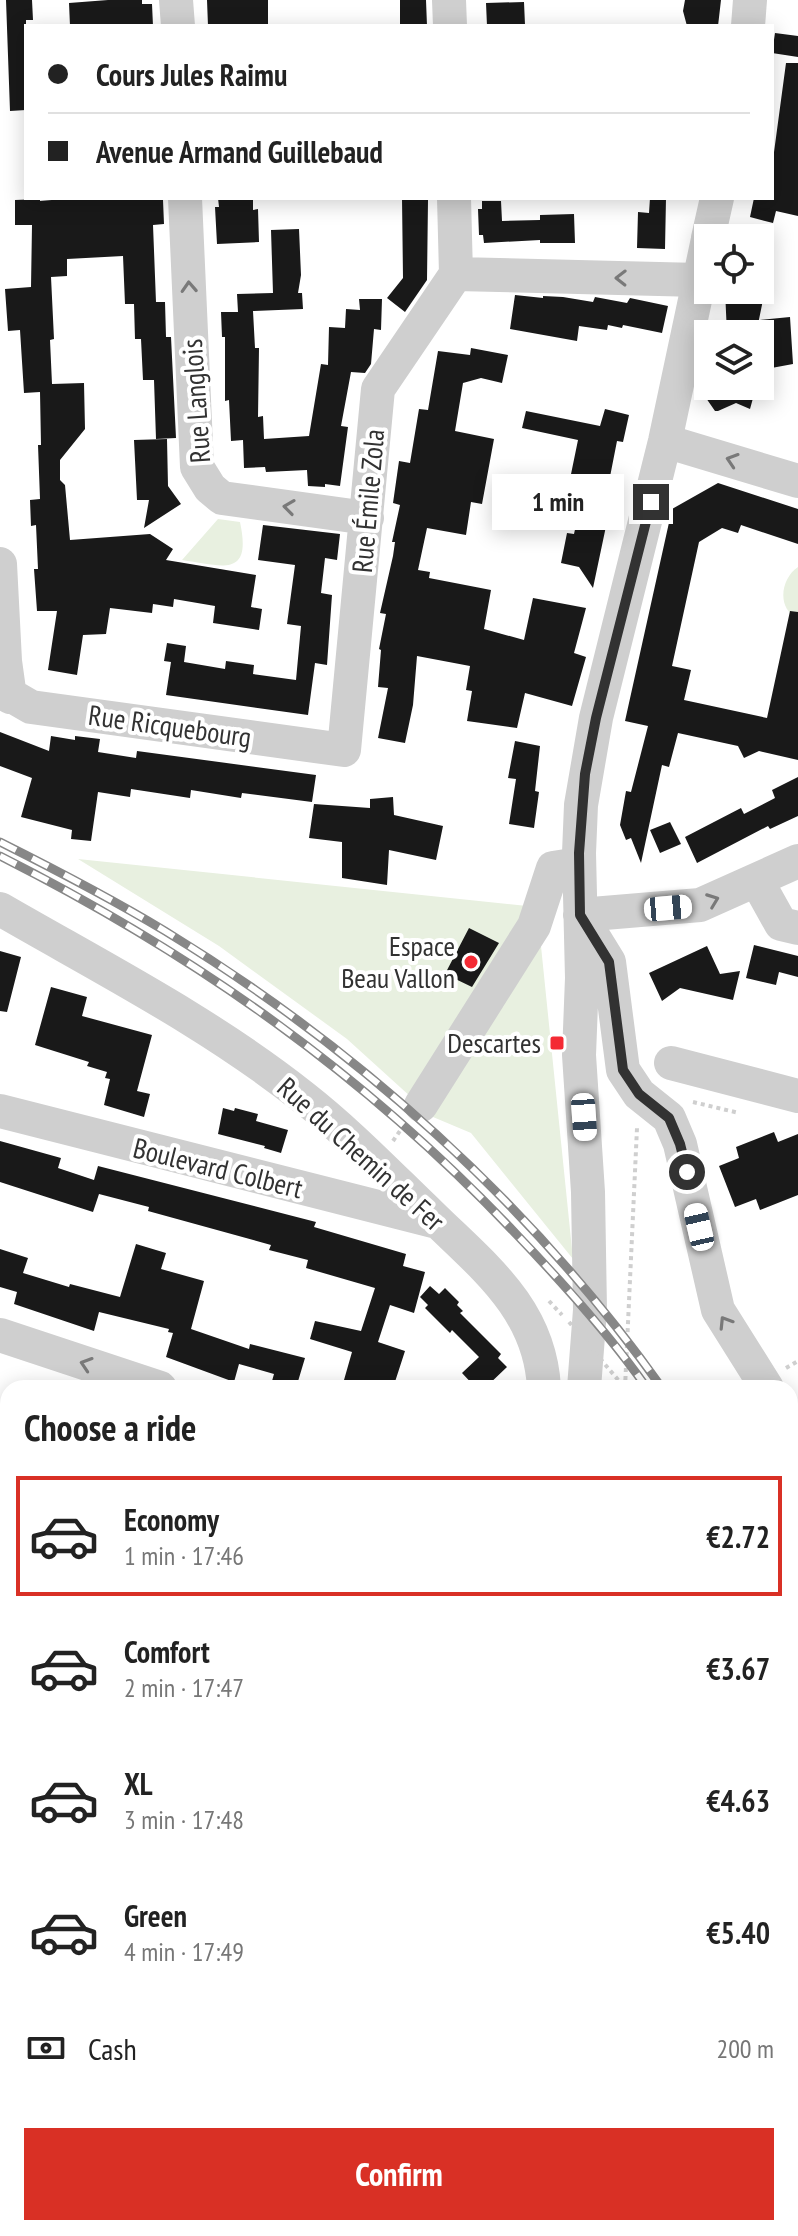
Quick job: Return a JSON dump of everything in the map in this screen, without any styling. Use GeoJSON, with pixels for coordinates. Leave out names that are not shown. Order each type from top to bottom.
{"type":"FeatureCollection","features":[{"type":"Feature","properties":{"kind":"street"},"geometry":{"type":"LineString","coordinates":[[176,0],[178,24]]}},
{"type":"Feature","properties":{"kind":"street"},"geometry":{"type":"LineString","coordinates":[[449,0],[450,24]]}},
{"type":"Feature","properties":{"kind":"street"},"geometry":{"type":"LineString","coordinates":[[748,24],[750,0]]}},
{"type":"Feature","properties":{"kind":"street","name":"Rue Langlois"},"geometry":{"type":"LineString","coordinates":[[185,200],[197,467],[210,488],[222,498],[367,518]]}},
{"type":"Feature","properties":{"kind":"street"},"geometry":{"type":"LineString","coordinates":[[454,200],[456,274],[694,280]]}},
{"type":"Feature","properties":{"kind":"street"},"geometry":{"type":"LineString","coordinates":[[711,224],[717,200]]}},
{"type":"Feature","properties":{"kind":"street","name":"Rue Émile Zola"},"geometry":{"type":"LineString","coordinates":[[344,750],[378,389],[456,274]]}},
{"type":"Feature","properties":{"kind":"street"},"geometry":{"type":"LineString","coordinates":[[585,1380],[590,1310],[588,1192],[579,1055],[581,805],[596,718],[665,441],[694,304]]}},
{"type":"Feature","properties":{"kind":"street"},"geometry":{"type":"LineString","coordinates":[[665,441],[798,481]]}},
{"type":"Feature","properties":{"kind":"street"},"geometry":{"type":"LineString","coordinates":[[0,564],[5,693]]}},
{"type":"Feature","properties":{"kind":"street","name":"Rue Ricquebourg"},"geometry":{"type":"LineString","coordinates":[[5,693],[31,707],[344,750]]}},
{"type":"Feature","properties":{"kind":"street"},"geometry":{"type":"LineString","coordinates":[[580,915],[700,905],[798,861]]}},
{"type":"Feature","properties":{"kind":"street"},"geometry":{"type":"LineString","coordinates":[[421,1105],[534,926],[553,868],[579,864]]}},
{"type":"Feature","properties":{"kind":"street"},"geometry":{"type":"LineString","coordinates":[[757,881],[781,924],[798,928]]}},
{"type":"Feature","properties":{"kind":"street","name":"Rue du Chemin de Fer"},"geometry":{"type":"LineString","coordinates":[[0,909],[203,1027],[304,1097],[502,1284],[522,1311],[539,1352],[544,1380]]}},
{"type":"Feature","properties":{"kind":"street"},"geometry":{"type":"LineString","coordinates":[[580,915],[609,962],[623,1070],[639,1094],[669,1118],[680,1144],[718,1310],[762,1380]]}},
{"type":"Feature","properties":{"kind":"street"},"geometry":{"type":"LineString","coordinates":[[582,978],[599,1052],[608,1190],[608,1322],[603,1380]]}},
{"type":"Feature","properties":{"kind":"street"},"geometry":{"type":"LineString","coordinates":[[671,1063],[798,1096]]}},
{"type":"Feature","properties":{"kind":"street","name":"Boulevard Colbert"},"geometry":{"type":"LineString","coordinates":[[0,1111],[437,1222]]}},
{"type":"Feature","properties":{"kind":"street"},"geometry":{"type":"LineString","coordinates":[[0,1335],[136,1380]]}},
{"type":"Feature","properties":{"kind":"path"},"geometry":{"type":"LineString","coordinates":[[625,1380],[639,1094]]}},
{"type":"Feature","properties":{"kind":"path"},"geometry":{"type":"LineString","coordinates":[[669,1118],[689,1101],[743,1114]]}},
{"type":"Feature","properties":{"kind":"path"},"geometry":{"type":"LineString","coordinates":[[569,1322],[618,1380]]}},
{"type":"Feature","properties":{"kind":"green space"},"geometry":{"type":"Polygon","coordinates":[[[218,519],[240,522],[243,540],[238,560],[222,565],[182,560],[218,519]]]}},
{"type":"Feature","properties":{"kind":"green space"},"geometry":{"type":"Polygon","coordinates":[[[798,567],[798,618],[786,608],[783,593],[788,578],[798,567]]]}},
{"type":"Feature","properties":{"kind":"green space"},"geometry":{"type":"Polygon","coordinates":[[[78,859],[537,907],[573,1259],[471,1133],[433,1117],[347,1039],[219,946],[78,859]]]}},
{"type":"Feature","properties":{"kind":"building"},"geometry":{"type":"Polygon","coordinates":[[[6,0],[32,0],[33,20],[26,20],[24,24],[24,110],[10,111],[6,0]]]}},
{"type":"Feature","properties":{"kind":"building"},"geometry":{"type":"Polygon","coordinates":[[[142,0],[142,4],[152,4],[153,24],[70,24],[69,3],[142,0]]]}},
{"type":"Feature","properties":{"kind":"building"},"geometry":{"type":"Polygon","coordinates":[[[207,0],[268,0],[268,24],[208,24],[207,0]]]}},
{"type":"Feature","properties":{"kind":"building"},"geometry":{"type":"Polygon","coordinates":[[[400,0],[426,0],[427,24],[400,24],[400,0]]]}},
{"type":"Feature","properties":{"kind":"building"},"geometry":{"type":"Polygon","coordinates":[[[685,0],[721,0],[718,24],[686,24],[683,11],[685,0]]]}},
{"type":"Feature","properties":{"kind":"building"},"geometry":{"type":"Polygon","coordinates":[[[524,2],[525,24],[487,24],[486,3],[524,2]]]}},
{"type":"Feature","properties":{"kind":"building"},"geometry":{"type":"Polygon","coordinates":[[[775,33],[798,36],[798,57],[774,53],[775,33]]]}},
{"type":"Feature","properties":{"kind":"building"},"geometry":{"type":"Polygon","coordinates":[[[786,63],[798,63],[798,216],[776,211],[773,223],[750,217],[754,200],[774,200],[774,152],[786,63]]]}},
{"type":"Feature","properties":{"kind":"building"},"geometry":{"type":"Polygon","coordinates":[[[15,200],[163,200],[164,224],[153,225],[156,302],[165,302],[166,337],[171,337],[176,438],[156,439],[154,380],[143,380],[141,339],[135,339],[134,304],[125,304],[123,256],[67,259],[67,276],[51,277],[54,339],[50,340],[52,384],[84,383],[85,429],[60,460],[60,480],[65,485],[70,540],[150,534],[173,549],[166,560],[256,575],[251,607],[262,609],[259,630],[213,623],[215,606],[174,599],[173,607],[153,604],[152,613],[110,608],[106,634],[83,635],[77,675],[48,670],[57,611],[37,611],[34,569],[38,569],[36,525],[31,526],[30,500],[40,499],[40,392],[24,393],[20,330],[8,331],[5,289],[31,287],[32,225],[15,225],[15,200]]]}},
{"type":"Feature","properties":{"kind":"building"},"geometry":{"type":"Polygon","coordinates":[[[218,200],[253,200],[253,210],[258,209],[259,242],[217,244],[215,207],[219,207],[218,200]]]}},
{"type":"Feature","properties":{"kind":"building"},"geometry":{"type":"Polygon","coordinates":[[[402,200],[428,200],[427,280],[405,312],[387,298],[403,278],[402,200]]]}},
{"type":"Feature","properties":{"kind":"building"},"geometry":{"type":"Polygon","coordinates":[[[650,200],[666,200],[665,249],[637,248],[638,212],[649,213],[650,200]]]}},
{"type":"Feature","properties":{"kind":"building"},"geometry":{"type":"Polygon","coordinates":[[[482,201],[501,201],[502,221],[540,220],[540,215],[574,214],[575,243],[540,243],[540,240],[484,243],[483,235],[479,235],[478,209],[482,209],[482,201]]]}},
{"type":"Feature","properties":{"kind":"building"},"geometry":{"type":"Polygon","coordinates":[[[299,229],[301,275],[298,293],[302,293],[303,309],[253,311],[255,348],[259,348],[258,417],[263,416],[264,439],[309,436],[321,364],[328,365],[329,327],[345,328],[346,309],[360,310],[359,299],[382,299],[381,330],[374,329],[371,364],[365,373],[351,372],[341,426],[348,427],[340,486],[308,486],[307,470],[266,472],[265,467],[244,468],[243,440],[231,441],[229,400],[225,401],[225,337],[222,337],[221,312],[238,312],[237,294],[273,293],[271,230],[299,229]]]}},
{"type":"Feature","properties":{"kind":"building"},"geometry":{"type":"Polygon","coordinates":[[[515,295],[593,302],[595,297],[627,303],[630,298],[668,306],[662,333],[623,325],[622,328],[608,325],[607,330],[579,326],[577,341],[510,329],[515,295]]]}},
{"type":"Feature","properties":{"kind":"building"},"geometry":{"type":"Polygon","coordinates":[[[726,304],[762,304],[759,320],[726,320],[726,304]]]}},
{"type":"Feature","properties":{"kind":"building"},"geometry":{"type":"Polygon","coordinates":[[[790,317],[793,364],[774,367],[774,320],[760,320],[790,317]]]}},
{"type":"Feature","properties":{"kind":"building"},"geometry":{"type":"Polygon","coordinates":[[[471,348],[508,355],[502,383],[481,378],[463,383],[455,431],[494,439],[482,504],[471,502],[466,535],[427,528],[418,570],[430,572],[429,578],[491,590],[484,629],[524,640],[533,598],[586,608],[574,653],[586,657],[572,706],[525,693],[517,728],[467,721],[472,691],[466,690],[470,666],[417,656],[413,705],[405,743],[378,738],[388,688],[378,687],[379,649],[386,614],[380,613],[393,556],[395,542],[392,542],[400,505],[393,503],[399,461],[410,463],[419,409],[428,410],[438,351],[470,355],[471,348]]]}},
{"type":"Feature","properties":{"kind":"building"},"geometry":{"type":"Polygon","coordinates":[[[707,400],[752,400],[750,409],[736,403],[715,411],[707,400]]]}},
{"type":"Feature","properties":{"kind":"building"},"geometry":{"type":"Polygon","coordinates":[[[605,409],[629,415],[623,442],[617,441],[607,492],[613,493],[593,588],[579,567],[561,563],[567,533],[574,534],[585,483],[570,479],[578,440],[522,428],[526,411],[600,426],[605,409]]]}},
{"type":"Feature","properties":{"kind":"building"},"geometry":{"type":"Polygon","coordinates":[[[167,439],[168,486],[181,504],[144,528],[149,500],[137,500],[134,440],[167,439]]]}},
{"type":"Feature","properties":{"kind":"building"},"geometry":{"type":"Polygon","coordinates":[[[718,483],[798,509],[798,544],[741,525],[738,533],[722,528],[699,542],[672,666],[691,670],[684,700],[767,718],[790,611],[798,612],[798,760],[759,751],[744,758],[738,746],[678,733],[669,767],[662,765],[641,863],[631,838],[626,840],[620,825],[626,791],[631,792],[648,726],[625,721],[672,509],[718,483]]]}},
{"type":"Feature","properties":{"kind":"building"},"geometry":{"type":"Polygon","coordinates":[[[263,525],[340,534],[337,560],[325,558],[321,593],[332,595],[327,665],[315,663],[308,715],[166,695],[171,662],[164,661],[167,643],[186,646],[184,662],[225,669],[226,661],[254,665],[253,674],[296,680],[301,626],[287,624],[295,565],[258,560],[263,525]]]}},
{"type":"Feature","properties":{"kind":"building"},"geometry":{"type":"Polygon","coordinates":[[[0,732],[49,751],[51,736],[75,740],[75,736],[100,739],[98,752],[136,758],[137,751],[316,775],[312,802],[242,793],[241,798],[191,790],[190,798],[131,789],[130,797],[98,792],[91,841],[71,839],[72,830],[21,817],[32,778],[0,766],[0,732]]]}},
{"type":"Feature","properties":{"kind":"building"},"geometry":{"type":"Polygon","coordinates":[[[515,741],[540,746],[534,828],[509,824],[516,779],[508,778],[515,741]]]}},
{"type":"Feature","properties":{"kind":"building"},"geometry":{"type":"Polygon","coordinates":[[[798,777],[798,816],[770,829],[768,826],[697,863],[685,837],[741,808],[744,814],[775,798],[772,790],[798,777]]]}},
{"type":"Feature","properties":{"kind":"building"},"geometry":{"type":"Polygon","coordinates":[[[393,797],[394,815],[443,826],[436,860],[389,850],[387,885],[342,878],[342,842],[309,838],[314,804],[370,808],[370,799],[393,797]]]}},
{"type":"Feature","properties":{"kind":"building"},"geometry":{"type":"Polygon","coordinates":[[[670,822],[681,844],[660,853],[650,830],[670,822]]]}},
{"type":"Feature","properties":{"kind":"building","name":"Espace Beau Vallon"},"geometry":{"type":"Polygon","coordinates":[[[469,928],[499,943],[472,987],[445,974],[469,928]]]}},
{"type":"Feature","properties":{"kind":"building"},"geometry":{"type":"Polygon","coordinates":[[[754,945],[798,956],[798,977],[779,972],[776,985],[746,978],[754,945]]]}},
{"type":"Feature","properties":{"kind":"building"},"geometry":{"type":"Polygon","coordinates":[[[707,946],[720,974],[740,971],[733,1000],[680,988],[662,1001],[649,973],[707,946]]]}},
{"type":"Feature","properties":{"kind":"building"},"geometry":{"type":"Polygon","coordinates":[[[0,951],[21,957],[7,1012],[0,1011],[0,951]]]}},
{"type":"Feature","properties":{"kind":"building"},"geometry":{"type":"Polygon","coordinates":[[[51,987],[87,997],[82,1016],[152,1035],[137,1091],[150,1094],[144,1117],[104,1105],[110,1079],[105,1078],[107,1072],[87,1066],[89,1062],[35,1045],[51,987]]]}},
{"type":"Feature","properties":{"kind":"building"},"geometry":{"type":"Polygon","coordinates":[[[223,1108],[258,1114],[256,1121],[288,1130],[281,1153],[218,1134],[223,1108]]]}},
{"type":"Feature","properties":{"kind":"building"},"geometry":{"type":"Polygon","coordinates":[[[774,1132],[778,1142],[798,1134],[798,1195],[760,1210],[756,1199],[735,1207],[719,1166],[739,1158],[736,1147],[774,1132]]]}},
{"type":"Feature","properties":{"kind":"building"},"geometry":{"type":"Polygon","coordinates":[[[0,1141],[61,1158],[58,1168],[94,1180],[98,1166],[316,1222],[314,1227],[406,1254],[403,1266],[425,1272],[414,1313],[390,1305],[378,1342],[405,1351],[396,1380],[344,1380],[352,1352],[310,1339],[315,1321],[361,1331],[375,1288],[306,1268],[308,1260],[269,1250],[271,1245],[148,1211],[149,1207],[99,1194],[93,1212],[0,1182],[0,1141]]]}},
{"type":"Feature","properties":{"kind":"building"},"geometry":{"type":"Polygon","coordinates":[[[136,1244],[166,1253],[161,1269],[204,1281],[191,1329],[249,1349],[250,1344],[305,1358],[298,1380],[272,1380],[274,1374],[239,1364],[235,1380],[229,1380],[166,1357],[173,1333],[168,1332],[169,1329],[99,1312],[94,1331],[14,1304],[17,1292],[0,1287],[0,1249],[28,1258],[23,1273],[69,1287],[70,1284],[120,1297],[136,1244]]]}},
{"type":"Feature","properties":{"kind":"building"},"geometry":{"type":"Polygon","coordinates":[[[430,1286],[439,1294],[445,1288],[459,1302],[457,1305],[463,1311],[460,1313],[501,1354],[498,1358],[507,1367],[493,1380],[469,1380],[462,1373],[479,1357],[425,1308],[428,1305],[420,1297],[430,1286]]]}},
{"type":"Feature","properties":{"kind":"railway"},"geometry":{"type":"LineString","coordinates":[[0,842],[165,931],[305,1026],[372,1079],[437,1135],[498,1194],[556,1256],[656,1380]]}},
{"type":"Feature","properties":{"kind":"railway"},"geometry":{"type":"LineString","coordinates":[[0,856],[142,934],[210,977],[339,1071],[400,1122],[517,1235],[585,1309],[641,1380]]}},
{"type":"Feature","properties":{"kind":"place","name":"Espace Beau Vallon"},"geometry":{"type":"Point","coordinates":[471,962]}},
{"type":"Feature","properties":{"kind":"place","name":"Descartes"},"geometry":{"type":"Point","coordinates":[557,1043]}},
{"type":"Feature","properties":{"kind":"route"},"geometry":{"type":"LineString","coordinates":[[651,502],[596,718],[585,774],[579,853],[580,915],[609,962],[623,1070],[639,1094],[669,1118],[687,1172]]}}]}
